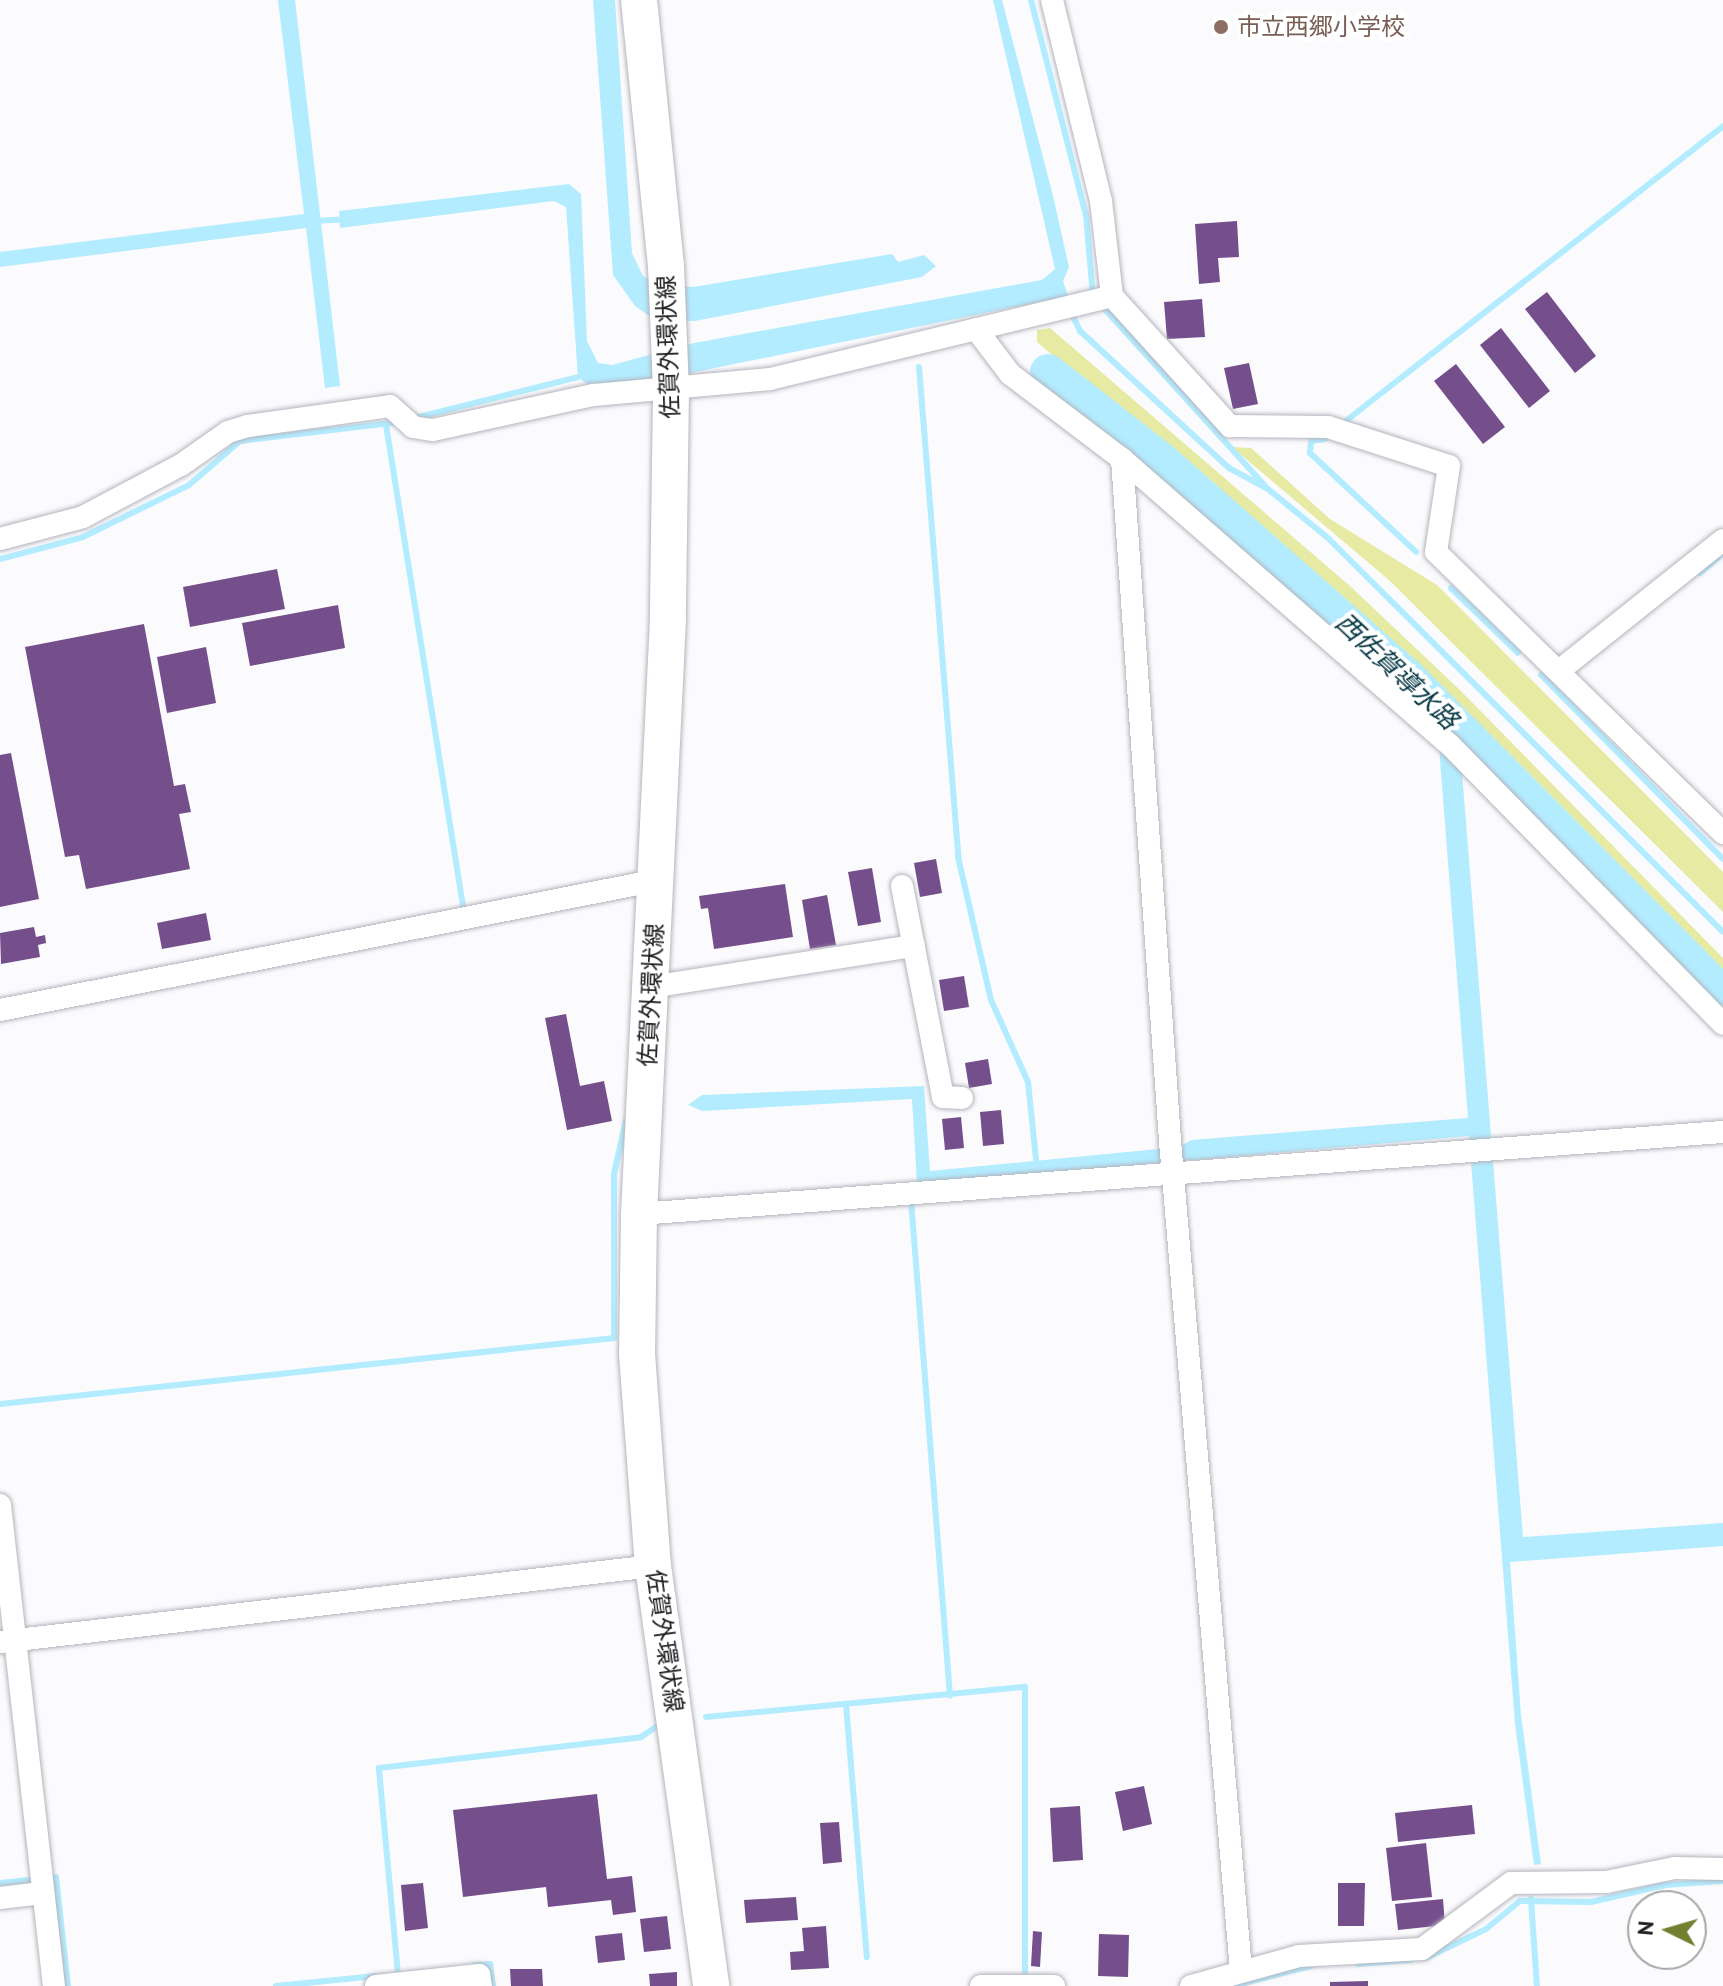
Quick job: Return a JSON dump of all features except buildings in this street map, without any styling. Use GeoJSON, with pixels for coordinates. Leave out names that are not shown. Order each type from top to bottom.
{"type":"FeatureCollection","features":[{"type":"Feature","properties":{"kind":"main road","name":"佐賀外環状線"},"geometry":{"type":"LineString","coordinates":[[639,0],[666,266],[671,392],[658,880],[639,1214],[637,1354],[653,1566],[711,1986]]}},
{"type":"Feature","properties":{"kind":"street"},"geometry":{"type":"LineString","coordinates":[[1052,0],[1101,201],[1112,296],[1230,426],[1328,427],[1449,466],[1436,552],[1560,670],[1723,833]]}},
{"type":"Feature","properties":{"kind":"street"},"geometry":{"type":"LineString","coordinates":[[0,539],[83,517],[238,429],[390,406],[406,420],[433,430],[594,395],[671,392],[770,379],[1049,314],[1112,296]]}},
{"type":"Feature","properties":{"kind":"street"},"geometry":{"type":"LineString","coordinates":[[976,329],[1010,374],[1122,459],[1450,745],[1723,1024]]}},
{"type":"Feature","properties":{"kind":"street"},"geometry":{"type":"LineString","coordinates":[[1122,459],[1170,1141],[1241,1971]]}},
{"type":"Feature","properties":{"kind":"street"},"geometry":{"type":"LineString","coordinates":[[1560,670],[1723,540]]}},
{"type":"Feature","properties":{"kind":"street"},"geometry":{"type":"LineString","coordinates":[[0,1010],[658,880]]}},
{"type":"Feature","properties":{"kind":"street"},"geometry":{"type":"LineString","coordinates":[[902,886],[943,1097],[962,1098]]}},
{"type":"Feature","properties":{"kind":"street"},"geometry":{"type":"LineString","coordinates":[[651,987],[914,946]]}},
{"type":"Feature","properties":{"kind":"street"},"geometry":{"type":"LineString","coordinates":[[639,1214],[1723,1132]]}},
{"type":"Feature","properties":{"kind":"street"},"geometry":{"type":"LineString","coordinates":[[0,1505],[7,1641],[54,1986]]}},
{"type":"Feature","properties":{"kind":"street"},"geometry":{"type":"LineString","coordinates":[[7,1641],[653,1566]]}},
{"type":"Feature","properties":{"kind":"street"},"geometry":{"type":"LineString","coordinates":[[1191,1986],[1299,1956],[1422,1949],[1511,1883],[1606,1882],[1675,1868],[1723,1869]]}},
{"type":"Feature","properties":{"kind":"street"},"geometry":{"type":"LineString","coordinates":[[0,1898],[42,1893]]}},
{"type":"Feature","properties":{"kind":"street"},"geometry":{"type":"LineString","coordinates":[[376,1986],[479,1975],[481,1986]]}},
{"type":"Feature","properties":{"kind":"street"},"geometry":{"type":"LineString","coordinates":[[981,1986],[1054,1986]]}},
{"type":"Feature","properties":{"kind":"green space"},"geometry":{"type":"Polygon","coordinates":[[[1050,328],[1350,586],[1461,691],[1723,958],[1723,978],[1440,684],[1037,342],[1037,330],[1050,328]]]}},
{"type":"Feature","properties":{"kind":"green space"},"geometry":{"type":"Polygon","coordinates":[[[1232,447],[1251,448],[1330,519],[1437,585],[1723,872],[1723,912],[1390,581],[1232,447]]]}},
{"type":"Feature","properties":{"kind":"water"},"geometry":{"type":"Polygon","coordinates":[[[278,0],[295,0],[340,386],[325,388],[306,228],[0,267],[0,252],[304,214],[278,0]]]}},
{"type":"Feature","properties":{"kind":"water"},"geometry":{"type":"Polygon","coordinates":[[[593,0],[615,0],[632,253],[643,276],[658,284],[693,287],[892,254],[898,262],[924,255],[936,266],[922,277],[695,321],[655,320],[635,306],[613,275],[593,0]]]}},
{"type":"Feature","properties":{"kind":"water"},"geometry":{"type":"Polygon","coordinates":[[[993,0],[1002,0],[1053,196],[1069,267],[1063,281],[1070,302],[1054,299],[651,381],[587,384],[578,377],[566,207],[554,201],[340,228],[339,211],[569,184],[581,194],[587,341],[598,363],[612,365],[694,343],[1042,280],[1055,269],[993,0]]]}},
{"type":"Feature","properties":{"kind":"water"},"geometry":{"type":"Polygon","coordinates":[[[1439,747],[1462,772],[1523,1537],[1723,1523],[1723,1546],[1510,1562],[1521,1715],[1541,1864],[1534,1865],[1515,1724],[1469,1136],[917,1184],[912,1099],[702,1111],[688,1105],[702,1095],[924,1086],[930,1171],[1179,1147],[1191,1140],[1468,1118],[1439,747]]]}},
{"type":"Feature","properties":{"kind":"waterway"},"geometry":{"type":"LineString","coordinates":[[1031,0],[1086,215],[1093,296]]}},
{"type":"Feature","properties":{"kind":"waterway"},"geometry":{"type":"LineString","coordinates":[[1347,420],[1723,126]]}},
{"type":"Feature","properties":{"kind":"waterway"},"geometry":{"type":"LineString","coordinates":[[313,221],[346,219]]}},
{"type":"Feature","properties":{"kind":"waterway"},"geometry":{"type":"LineString","coordinates":[[1101,305],[1265,486]]}},
{"type":"Feature","properties":{"kind":"waterway"},"geometry":{"type":"LineString","coordinates":[[1070,311],[1080,331],[1229,468],[1268,489],[1329,539],[1723,932]]}},
{"type":"Feature","properties":{"kind":"waterway"},"geometry":{"type":"LineString","coordinates":[[919,367],[958,857],[991,1000],[1028,1082],[1036,1160]]}},
{"type":"Feature","properties":{"kind":"waterway","name":"西佐賀導水路"},"geometry":{"type":"LineString","coordinates":[[1048,372],[1162,461],[1407,676],[1723,994]]}},
{"type":"Feature","properties":{"kind":"waterway"},"geometry":{"type":"LineString","coordinates":[[415,418],[578,377]]}},
{"type":"Feature","properties":{"kind":"waterway"},"geometry":{"type":"LineString","coordinates":[[0,559],[83,537],[189,485],[240,441],[400,422]]}},
{"type":"Feature","properties":{"kind":"waterway"},"geometry":{"type":"LineString","coordinates":[[386,425],[463,905]]}},
{"type":"Feature","properties":{"kind":"waterway"},"geometry":{"type":"LineString","coordinates":[[1325,439],[1311,441],[1310,453],[1416,552]]}},
{"type":"Feature","properties":{"kind":"waterway"},"geometry":{"type":"LineString","coordinates":[[1700,573],[1723,554]]}},
{"type":"Feature","properties":{"kind":"waterway"},"geometry":{"type":"LineString","coordinates":[[1451,588],[1518,653]]}},
{"type":"Feature","properties":{"kind":"waterway"},"geometry":{"type":"LineString","coordinates":[[1541,675],[1723,859]]}},
{"type":"Feature","properties":{"kind":"waterway"},"geometry":{"type":"LineString","coordinates":[[0,1404],[614,1338],[614,1174],[626,1120]]}},
{"type":"Feature","properties":{"kind":"waterway"},"geometry":{"type":"LineString","coordinates":[[911,1200],[950,1695]]}},
{"type":"Feature","properties":{"kind":"waterway"},"geometry":{"type":"LineString","coordinates":[[706,1717],[1025,1687],[1025,1972]]}},
{"type":"Feature","properties":{"kind":"waterway"},"geometry":{"type":"LineString","coordinates":[[846,1704],[867,1957]]}},
{"type":"Feature","properties":{"kind":"waterway"},"geometry":{"type":"LineString","coordinates":[[398,1974],[379,1768],[641,1737],[662,1723]]}},
{"type":"Feature","properties":{"kind":"waterway"},"geometry":{"type":"LineString","coordinates":[[47,1878],[56,1877],[68,1986]]}},
{"type":"Feature","properties":{"kind":"waterway"},"geometry":{"type":"LineString","coordinates":[[0,1883],[36,1879]]}},
{"type":"Feature","properties":{"kind":"waterway"},"geometry":{"type":"LineString","coordinates":[[1426,1958],[1486,1929],[1520,1901],[1591,1902],[1665,1885],[1723,1881]]}},
{"type":"Feature","properties":{"kind":"waterway"},"geometry":{"type":"LineString","coordinates":[[1531,1899],[1537,1986]]}},
{"type":"Feature","properties":{"kind":"waterway"},"geometry":{"type":"LineString","coordinates":[[1358,1964],[1411,1960]]}},
{"type":"Feature","properties":{"kind":"waterway"},"geometry":{"type":"LineString","coordinates":[[475,1965],[490,1964],[493,1986]]}},
{"type":"Feature","properties":{"kind":"waterway"},"geometry":{"type":"LineString","coordinates":[[1233,1986],[1311,1966]]}},
{"type":"Feature","properties":{"kind":"waterway"},"geometry":{"type":"LineString","coordinates":[[276,1986],[376,1976]]}},
{"type":"Feature","properties":{"kind":"place","name":"市立西郷小学校"},"geometry":{"type":"Point","coordinates":[1221,27]}}]}
